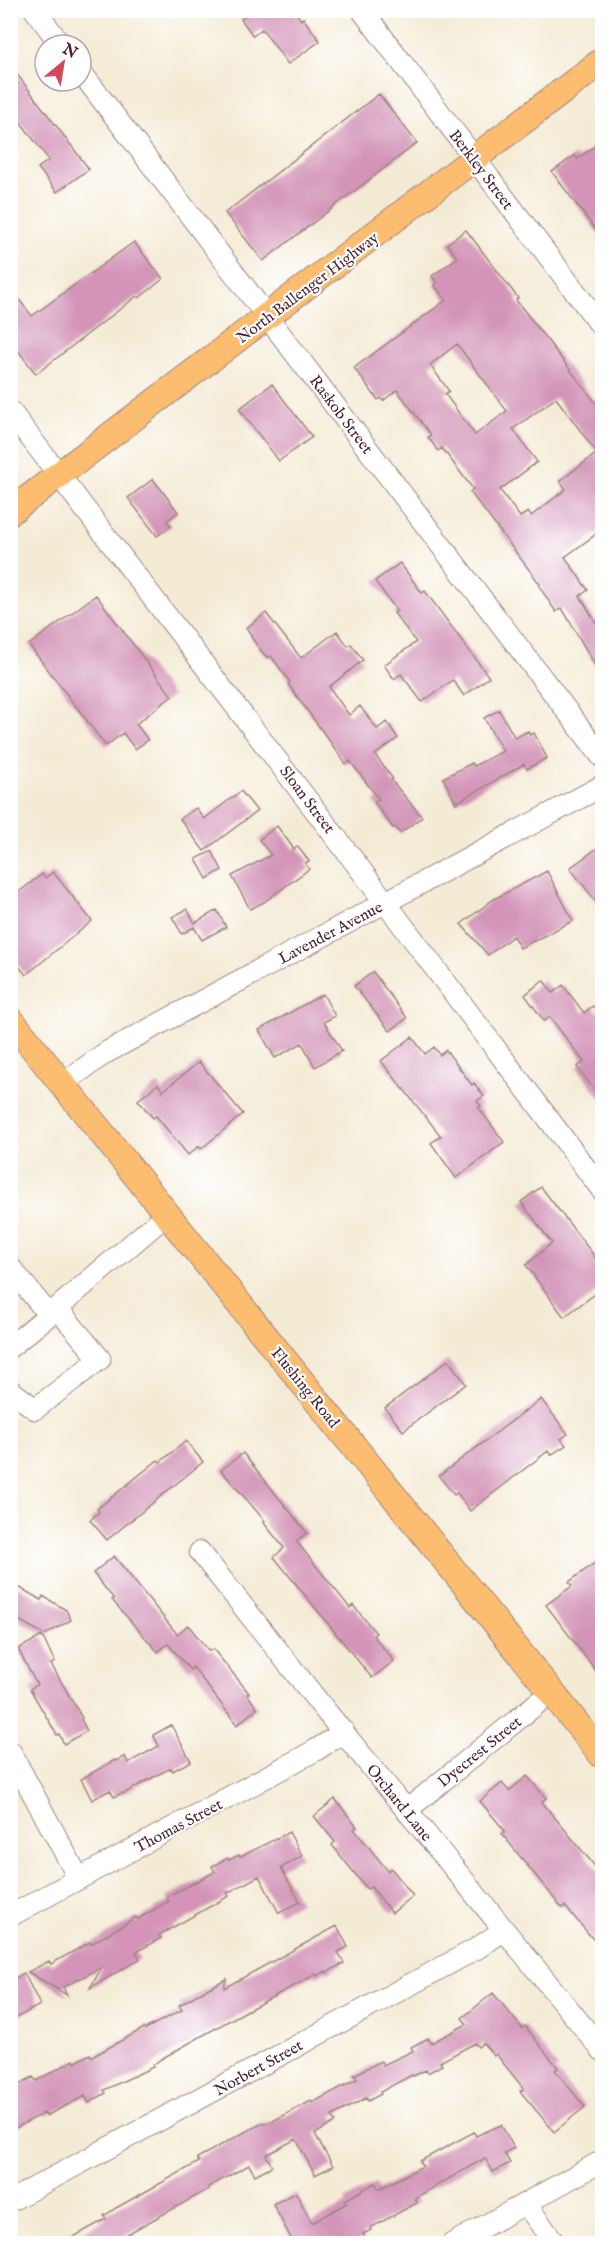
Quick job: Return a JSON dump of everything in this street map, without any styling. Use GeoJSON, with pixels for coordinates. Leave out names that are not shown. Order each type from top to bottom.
{"type":"FeatureCollection","features":[{"type":"Feature","properties":{"kind":"main road","name":"North Ballenger Highway"},"geometry":{"type":"LineString","coordinates":[[10,512],[603,61]]}},
{"type":"Feature","properties":{"kind":"main road","name":"Flushing Road"},"geometry":{"type":"LineString","coordinates":[[10,1019],[603,1755]]}},
{"type":"Feature","properties":{"kind":"street"},"geometry":{"type":"LineString","coordinates":[[35,10],[52,33]]}},
{"type":"Feature","properties":{"kind":"street","name":"Berkley Street"},"geometry":{"type":"LineString","coordinates":[[362,10],[603,327]]}},
{"type":"Feature","properties":{"kind":"street","name":"Raskob Street"},"geometry":{"type":"LineString","coordinates":[[93,88],[603,757]]}},
{"type":"Feature","properties":{"kind":"street","name":"Sloan Street"},"geometry":{"type":"LineString","coordinates":[[10,411],[603,1190]]}},
{"type":"Feature","properties":{"kind":"street","name":"Lavender Avenue"},"geometry":{"type":"LineString","coordinates":[[62,1084],[107,1052],[603,786]]}},
{"type":"Feature","properties":{"kind":"street"},"geometry":{"type":"LineString","coordinates":[[10,1347],[166,1214]]}},
{"type":"Feature","properties":{"kind":"street"},"geometry":{"type":"LineString","coordinates":[[10,1267],[100,1359],[35,1409],[10,1390]]}},
{"type":"Feature","properties":{"kind":"street","name":"Orchard Lane"},"geometry":{"type":"LineString","coordinates":[[200,1552],[603,2050]]}},
{"type":"Feature","properties":{"kind":"street","name":"Dyecrest Street"},"geometry":{"type":"LineString","coordinates":[[407,1810],[551,1692]]}},
{"type":"Feature","properties":{"kind":"street","name":"Thomas Street"},"geometry":{"type":"LineString","coordinates":[[10,1916],[316,1750],[344,1732]]}},
{"type":"Feature","properties":{"kind":"street"},"geometry":{"type":"LineString","coordinates":[[10,1751],[79,1879]]}},
{"type":"Feature","properties":{"kind":"street","name":"Norbert Street"},"geometry":{"type":"LineString","coordinates":[[10,2201],[476,1949],[504,1930]]}},
{"type":"Feature","properties":{"kind":"street"},"geometry":{"type":"LineString","coordinates":[[452,2244],[603,2161]]}},
{"type":"Feature","properties":{"kind":"street"},"geometry":{"type":"LineString","coordinates":[[526,2204],[555,2244]]}},
{"type":"Feature","properties":{"kind":"building"},"geometry":{"type":"Polygon","coordinates":[[[248,10],[294,10],[320,41],[288,64],[262,29],[253,36],[241,19],[249,12],[248,10]]]}},
{"type":"Feature","properties":{"kind":"building"},"geometry":{"type":"Polygon","coordinates":[[[10,65],[89,169],[57,192],[38,168],[49,160],[10,108],[10,65]]]}},
{"type":"Feature","properties":{"kind":"building"},"geometry":{"type":"Polygon","coordinates":[[[379,94],[417,143],[263,261],[225,213],[379,94]]]}},
{"type":"Feature","properties":{"kind":"building"},"geometry":{"type":"Polygon","coordinates":[[[603,140],[603,240],[552,172],[575,155],[577,159],[603,140]]]}},
{"type":"Feature","properties":{"kind":"building"},"geometry":{"type":"Polygon","coordinates":[[[466,230],[518,298],[516,300],[603,412],[603,529],[565,557],[588,590],[580,596],[603,634],[603,679],[562,608],[556,612],[539,586],[540,584],[470,492],[473,489],[442,448],[438,451],[428,437],[431,435],[397,390],[383,401],[381,398],[378,400],[354,368],[446,300],[434,285],[437,283],[432,276],[457,258],[447,244],[466,230]],[[457,344],[430,365],[449,391],[445,394],[475,435],[507,411],[457,344]],[[556,398],[513,429],[537,462],[500,490],[520,517],[528,512],[531,516],[566,489],[560,481],[597,453],[556,398]]]}},
{"type":"Feature","properties":{"kind":"building"},"geometry":{"type":"Polygon","coordinates":[[[134,242],[163,279],[139,298],[137,296],[36,374],[10,340],[10,288],[32,316],[134,242]]]}},
{"type":"Feature","properties":{"kind":"building"},"geometry":{"type":"Polygon","coordinates":[[[272,384],[312,437],[279,461],[239,409],[272,384]]]}},
{"type":"Feature","properties":{"kind":"building"},"geometry":{"type":"Polygon","coordinates":[[[153,479],[178,512],[167,521],[171,526],[157,536],[128,498],[153,479]]]}},
{"type":"Feature","properties":{"kind":"building"},"geometry":{"type":"Polygon","coordinates":[[[400,563],[422,593],[425,591],[489,677],[464,696],[453,680],[422,702],[401,674],[394,679],[384,665],[416,642],[394,613],[397,611],[375,581],[400,563]]]}},
{"type":"Feature","properties":{"kind":"building"},"geometry":{"type":"Polygon","coordinates":[[[96,595],[172,696],[136,724],[148,740],[135,749],[123,733],[106,746],[29,645],[96,595]]]}},
{"type":"Feature","properties":{"kind":"building"},"geometry":{"type":"Polygon","coordinates":[[[266,613],[301,658],[337,631],[348,646],[351,644],[363,660],[329,687],[349,715],[360,706],[377,729],[387,722],[398,738],[375,755],[393,779],[391,780],[422,817],[400,833],[395,827],[393,828],[374,802],[379,799],[350,761],[346,764],[288,684],[290,682],[271,656],[268,658],[251,637],[246,628],[266,613]]]}},
{"type":"Feature","properties":{"kind":"building"},"geometry":{"type":"Polygon","coordinates":[[[499,710],[515,738],[528,731],[530,735],[534,733],[547,758],[527,769],[524,764],[456,803],[443,778],[503,751],[484,718],[499,710]]]}},
{"type":"Feature","properties":{"kind":"building"},"geometry":{"type":"Polygon","coordinates":[[[241,791],[257,811],[204,851],[180,819],[196,808],[204,819],[241,791]]]}},
{"type":"Feature","properties":{"kind":"building"},"geometry":{"type":"Polygon","coordinates":[[[277,826],[294,849],[297,846],[309,861],[305,863],[309,869],[264,902],[250,909],[232,876],[271,855],[259,840],[277,826]]]}},
{"type":"Feature","properties":{"kind":"building"},"geometry":{"type":"Polygon","coordinates":[[[603,844],[603,911],[570,868],[603,844]]]}},
{"type":"Feature","properties":{"kind":"building"},"geometry":{"type":"Polygon","coordinates":[[[212,851],[222,870],[207,879],[196,859],[212,851]]]}},
{"type":"Feature","properties":{"kind":"building"},"geometry":{"type":"Polygon","coordinates":[[[547,871],[573,921],[520,948],[513,936],[488,955],[461,924],[494,899],[547,871]]]}},
{"type":"Feature","properties":{"kind":"building"},"geometry":{"type":"Polygon","coordinates":[[[53,872],[92,921],[26,975],[10,956],[10,899],[42,874],[45,878],[53,872]]]}},
{"type":"Feature","properties":{"kind":"building"},"geometry":{"type":"Polygon","coordinates":[[[187,909],[195,923],[217,910],[226,927],[202,940],[194,927],[182,934],[172,917],[187,909]]]}},
{"type":"Feature","properties":{"kind":"building"},"geometry":{"type":"Polygon","coordinates":[[[373,972],[407,1018],[390,1031],[354,986],[373,972]]]}},
{"type":"Feature","properties":{"kind":"building"},"geometry":{"type":"Polygon","coordinates":[[[543,980],[553,993],[563,985],[584,1013],[593,1006],[603,1018],[603,1101],[577,1067],[584,1062],[550,1017],[544,1021],[525,995],[543,980]]]}},
{"type":"Feature","properties":{"kind":"building"},"geometry":{"type":"Polygon","coordinates":[[[323,994],[335,1016],[324,1022],[342,1051],[315,1067],[302,1043],[275,1058],[259,1030],[323,994]]]}},
{"type":"Feature","properties":{"kind":"building"},"geometry":{"type":"Polygon","coordinates":[[[412,1037],[425,1054],[434,1047],[440,1055],[446,1050],[472,1085],[474,1083],[484,1096],[477,1101],[481,1106],[478,1107],[504,1142],[456,1178],[431,1143],[441,1136],[381,1061],[412,1037]]]}},
{"type":"Feature","properties":{"kind":"building"},"geometry":{"type":"Polygon","coordinates":[[[199,1062],[243,1114],[201,1149],[199,1146],[188,1155],[156,1116],[153,1118],[138,1100],[158,1084],[163,1091],[199,1062]]]}},
{"type":"Feature","properties":{"kind":"building"},"geometry":{"type":"Polygon","coordinates":[[[541,1187],[595,1257],[603,1252],[603,1288],[564,1317],[526,1265],[552,1243],[521,1202],[541,1187]]]}},
{"type":"Feature","properties":{"kind":"building"},"geometry":{"type":"Polygon","coordinates":[[[448,1360],[466,1384],[403,1431],[385,1408],[448,1360]]]}},
{"type":"Feature","properties":{"kind":"building"},"geometry":{"type":"Polygon","coordinates":[[[541,1399],[568,1434],[561,1439],[566,1445],[551,1455],[548,1451],[470,1511],[457,1493],[454,1495],[439,1476],[541,1399]]]}},
{"type":"Feature","properties":{"kind":"building"},"geometry":{"type":"Polygon","coordinates":[[[186,1441],[203,1462],[107,1540],[90,1520],[99,1512],[97,1509],[158,1460],[160,1462],[186,1441]]]}},
{"type":"Feature","properties":{"kind":"building"},"geometry":{"type":"Polygon","coordinates":[[[243,1453],[307,1533],[296,1541],[350,1608],[353,1605],[376,1633],[373,1635],[394,1661],[372,1678],[274,1557],[284,1548],[263,1522],[265,1521],[221,1470],[243,1453]]]}},
{"type":"Feature","properties":{"kind":"building"},"geometry":{"type":"Polygon","coordinates":[[[114,1556],[177,1634],[188,1625],[209,1651],[213,1649],[249,1693],[247,1694],[257,1708],[237,1725],[193,1667],[190,1670],[168,1644],[158,1652],[112,1600],[114,1599],[93,1573],[114,1556]]]}},
{"type":"Feature","properties":{"kind":"building"},"geometry":{"type":"Polygon","coordinates":[[[603,1557],[603,1680],[546,1605],[572,1586],[569,1582],[603,1557]]]}},
{"type":"Feature","properties":{"kind":"building"},"geometry":{"type":"Polygon","coordinates":[[[10,1582],[41,1600],[43,1596],[66,1610],[71,1620],[45,1635],[10,1615],[10,1582]]]}},
{"type":"Feature","properties":{"kind":"building"},"geometry":{"type":"Polygon","coordinates":[[[42,1636],[55,1662],[51,1664],[87,1731],[64,1744],[30,1689],[37,1685],[18,1649],[42,1636]]]}},
{"type":"Feature","properties":{"kind":"building"},"geometry":{"type":"Polygon","coordinates":[[[171,1725],[191,1761],[173,1771],[171,1768],[123,1794],[114,1797],[110,1790],[92,1800],[81,1779],[115,1760],[125,1756],[128,1763],[159,1746],[153,1735],[171,1725]]]}},
{"type":"Feature","properties":{"kind":"building"},"geometry":{"type":"Polygon","coordinates":[[[527,1776],[546,1798],[542,1802],[603,1876],[603,1951],[565,1906],[562,1908],[502,1834],[505,1831],[480,1801],[502,1783],[509,1791],[527,1776]]]}},
{"type":"Feature","properties":{"kind":"building"},"geometry":{"type":"Polygon","coordinates":[[[335,1799],[357,1827],[354,1829],[388,1871],[391,1868],[413,1896],[392,1913],[371,1887],[367,1889],[332,1845],[335,1842],[314,1816],[335,1799]]]}},
{"type":"Feature","properties":{"kind":"building"},"geometry":{"type":"Polygon","coordinates":[[[289,1832],[302,1856],[281,1868],[300,1902],[279,1913],[259,1876],[227,1893],[229,1896],[159,1935],[161,1938],[136,1952],[140,1959],[90,1988],[102,1967],[63,1987],[67,1995],[28,1972],[49,1961],[51,1964],[90,1942],[91,1944],[136,1917],[138,1919],[169,1901],[166,1897],[215,1872],[212,1866],[228,1858],[229,1860],[239,1855],[240,1857],[289,1832]]]}},
{"type":"Feature","properties":{"kind":"building"},"geometry":{"type":"Polygon","coordinates":[[[337,1926],[348,1947],[338,1952],[344,1963],[326,1973],[326,1971],[317,1976],[316,1974],[248,2010],[161,2059],[153,2067],[104,2090],[106,2093],[89,2103],[85,2096],[46,2116],[44,2113],[10,2131],[10,2089],[33,2077],[36,2081],[74,2060],[75,2063],[90,2054],[92,2057],[182,2010],[179,2005],[203,1991],[226,1979],[224,1988],[337,1926]]]}},
{"type":"Feature","properties":{"kind":"building"},"geometry":{"type":"Polygon","coordinates":[[[24,1973],[40,2005],[16,2018],[10,2008],[10,1981],[24,1973]]]}},
{"type":"Feature","properties":{"kind":"building"},"geometry":{"type":"Polygon","coordinates":[[[493,1993],[522,2028],[525,2026],[558,2068],[555,2070],[585,2107],[554,2132],[520,2091],[524,2089],[496,2054],[494,2056],[483,2043],[478,2047],[475,2043],[440,2062],[442,2065],[428,2073],[426,2070],[412,2075],[368,2101],[366,2098],[332,2116],[335,2122],[315,2134],[333,2166],[315,2175],[296,2139],[266,2155],[272,2166],[255,2175],[249,2165],[109,2244],[61,2244],[106,2219],[104,2216],[116,2208],[199,2162],[197,2158],[263,2123],[273,2121],[311,2101],[312,2103],[357,2079],[354,2075],[381,2061],[383,2065],[413,2051],[411,2047],[428,2038],[431,2043],[467,2024],[462,2018],[493,1993]]]}},
{"type":"Feature","properties":{"kind":"building"},"geometry":{"type":"Polygon","coordinates":[[[501,2125],[514,2148],[504,2153],[510,2163],[493,2172],[485,2158],[415,2198],[417,2203],[370,2228],[371,2230],[363,2234],[365,2237],[353,2244],[294,2244],[273,2204],[296,2193],[312,2223],[347,2203],[345,2200],[375,2183],[379,2189],[423,2166],[420,2161],[474,2132],[476,2136],[501,2125]]]}}]}
